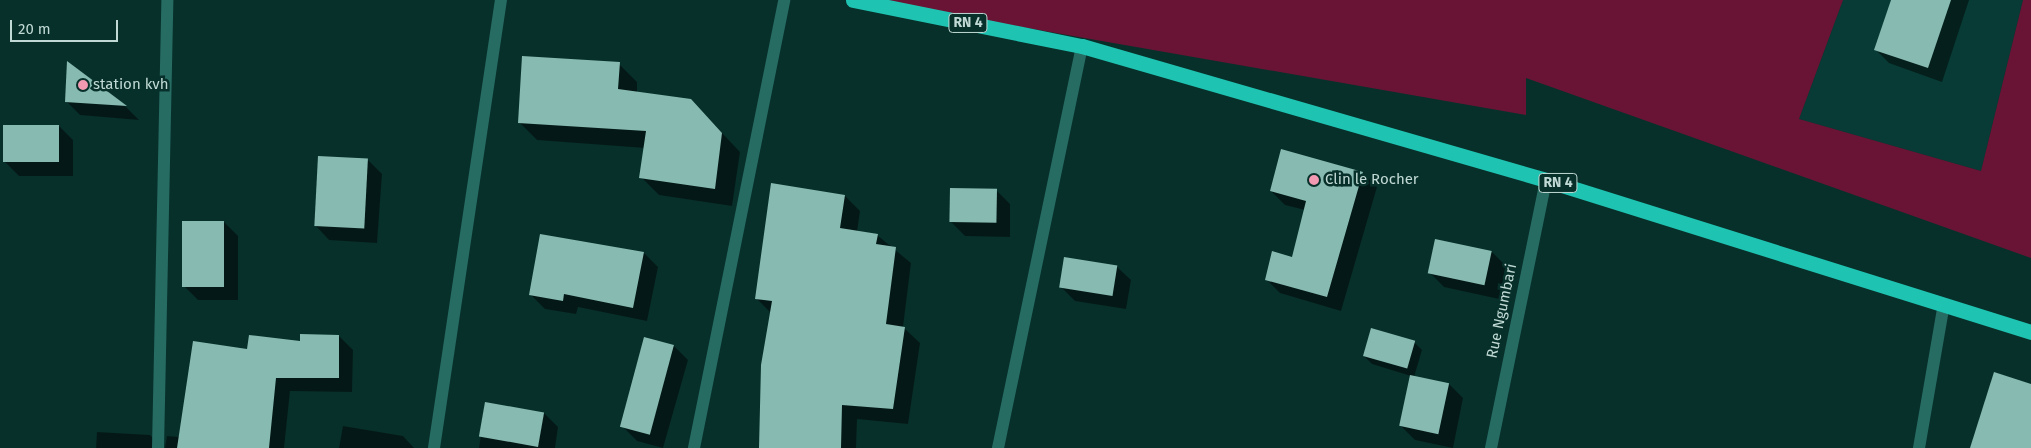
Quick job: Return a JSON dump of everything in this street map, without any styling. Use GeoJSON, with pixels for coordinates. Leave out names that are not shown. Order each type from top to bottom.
{"type":"FeatureCollection","features":[{"type":"Feature","properties":{"kind":"highway","name":"RN 4"},"geometry":{"type":"LineString","coordinates":[[854,0],[1082,46],[1546,180],[2031,332]]}},
{"type":"Feature","properties":{"kind":"street"},"geometry":{"type":"LineString","coordinates":[[158,448],[167,0]]}},
{"type":"Feature","properties":{"kind":"street"},"geometry":{"type":"LineString","coordinates":[[434,448],[501,0]]}},
{"type":"Feature","properties":{"kind":"street"},"geometry":{"type":"LineString","coordinates":[[694,448],[784,0]]}},
{"type":"Feature","properties":{"kind":"street"},"geometry":{"type":"LineString","coordinates":[[998,448],[1082,46]]}},
{"type":"Feature","properties":{"kind":"street","name":"Rue Ngumbari"},"geometry":{"type":"LineString","coordinates":[[1490,448],[1546,180]]}},
{"type":"Feature","properties":{"kind":"street"},"geometry":{"type":"LineString","coordinates":[[1919,448],[1944,304]]}},
{"type":"Feature","properties":{"kind":"shaded area"},"geometry":{"type":"Polygon","coordinates":[[[867,0],[1843,0],[1799,119],[1981,171],[2023,0],[2031,0],[2031,258],[1526,78],[1526,115],[867,0]]]}},
{"type":"Feature","properties":{"kind":"shaded area"},"geometry":{"type":"Polygon","coordinates":[[[1843,0],[2023,0],[1981,171],[1799,119],[1843,0]]]}},
{"type":"Feature","properties":{"kind":"building"},"geometry":{"type":"Polygon","coordinates":[[[1891,0],[1951,0],[1928,68],[1874,50],[1891,0]]]}},
{"type":"Feature","properties":{"kind":"building"},"geometry":{"type":"Polygon","coordinates":[[[522,56],[620,62],[618,89],[691,99],[722,133],[715,189],[639,178],[646,131],[518,123],[522,56]]]}},
{"type":"Feature","properties":{"kind":"building"},"geometry":{"type":"Polygon","coordinates":[[[67,61],[127,106],[65,102],[67,61]]]}},
{"type":"Feature","properties":{"kind":"building"},"geometry":{"type":"Polygon","coordinates":[[[3,125],[59,125],[59,162],[3,162],[3,125]]]}},
{"type":"Feature","properties":{"kind":"building"},"geometry":{"type":"Polygon","coordinates":[[[1281,149],[1363,172],[1327,297],[1265,280],[1272,251],[1292,257],[1306,201],[1270,191],[1281,149]]]}},
{"type":"Feature","properties":{"kind":"building"},"geometry":{"type":"Polygon","coordinates":[[[318,156],[368,159],[364,229],[314,226],[318,156]]]}},
{"type":"Feature","properties":{"kind":"building"},"geometry":{"type":"Polygon","coordinates":[[[771,183],[845,195],[840,228],[878,234],[876,244],[896,247],[886,324],[905,327],[893,409],[842,405],[841,448],[759,448],[761,365],[772,301],[755,299],[771,183]]]}},
{"type":"Feature","properties":{"kind":"building"},"geometry":{"type":"Polygon","coordinates":[[[950,188],[997,189],[996,223],[949,222],[950,188]]]}},
{"type":"Feature","properties":{"kind":"building"},"geometry":{"type":"Polygon","coordinates":[[[182,221],[224,221],[224,287],[182,287],[182,221]]]}},
{"type":"Feature","properties":{"kind":"building"},"geometry":{"type":"Polygon","coordinates":[[[540,234],[644,252],[633,308],[564,294],[563,301],[529,295],[540,234]]]}},
{"type":"Feature","properties":{"kind":"building"},"geometry":{"type":"Polygon","coordinates":[[[1435,239],[1492,251],[1484,285],[1428,273],[1435,239]]]}},
{"type":"Feature","properties":{"kind":"building"},"geometry":{"type":"Polygon","coordinates":[[[1064,257],[1117,265],[1112,296],[1059,288],[1064,257]]]}},
{"type":"Feature","properties":{"kind":"building"},"geometry":{"type":"Polygon","coordinates":[[[1371,328],[1415,341],[1407,369],[1363,356],[1371,328]]]}},
{"type":"Feature","properties":{"kind":"building"},"geometry":{"type":"Polygon","coordinates":[[[300,334],[339,335],[339,378],[276,378],[269,448],[177,448],[193,341],[247,349],[249,335],[300,341],[300,334]]]}},
{"type":"Feature","properties":{"kind":"building"},"geometry":{"type":"Polygon","coordinates":[[[644,337],[674,345],[650,435],[620,427],[644,337]]]}},
{"type":"Feature","properties":{"kind":"building"},"geometry":{"type":"Polygon","coordinates":[[[1994,372],[2031,384],[2031,448],[1970,448],[1994,372]]]}},
{"type":"Feature","properties":{"kind":"building"},"geometry":{"type":"Polygon","coordinates":[[[1410,375],[1449,383],[1438,434],[1399,426],[1410,375]]]}},
{"type":"Feature","properties":{"kind":"building"},"geometry":{"type":"Polygon","coordinates":[[[485,402],[544,412],[538,447],[479,436],[485,402]]]}},
{"type":"Feature","properties":{"kind":"place","name":"station kvh"},"geometry":{"type":"Point","coordinates":[83,85]}},
{"type":"Feature","properties":{"kind":"place","name":"Clin le Rocher"},"geometry":{"type":"Point","coordinates":[1314,180]}}]}
